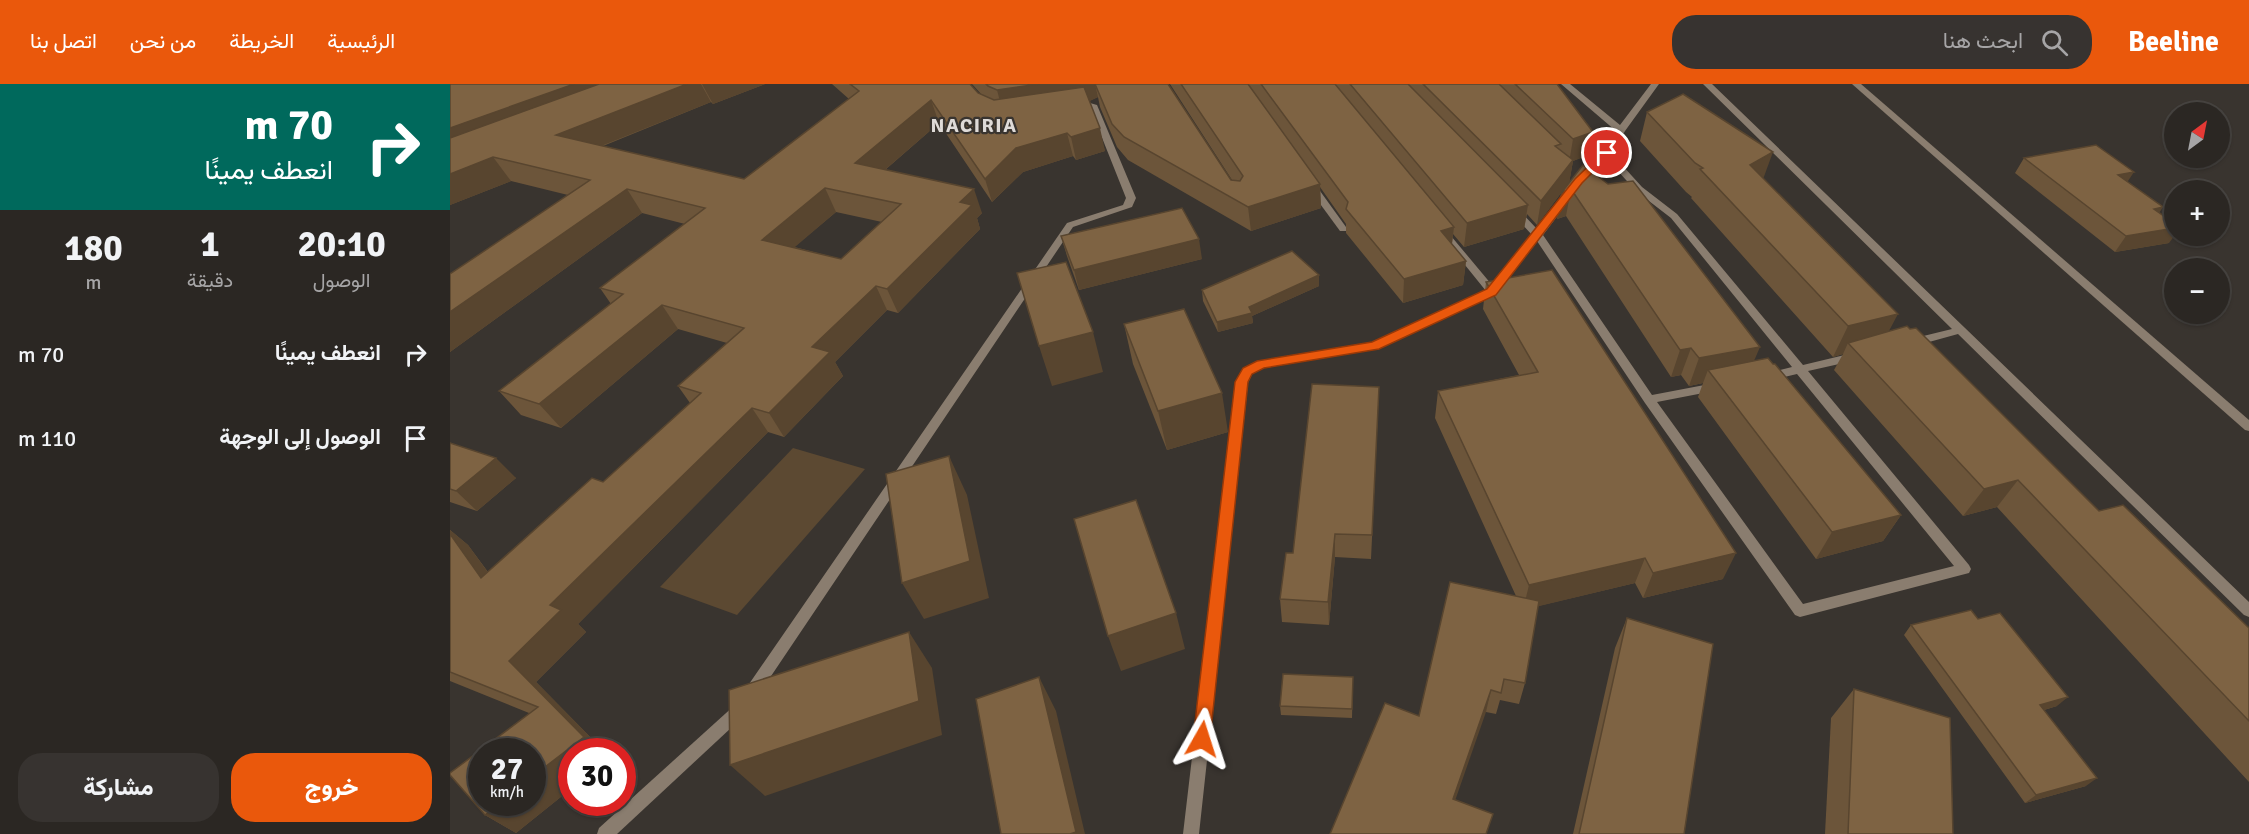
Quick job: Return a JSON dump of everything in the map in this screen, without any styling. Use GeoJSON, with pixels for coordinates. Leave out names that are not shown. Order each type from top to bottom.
{"type":"FeatureCollection","features":[{"type":"Feature","properties":{"kind":"street"},"geometry":{"type":"LineString","coordinates":[[1565,84],[1621,130]]}},
{"type":"Feature","properties":{"kind":"street"},"geometry":{"type":"LineString","coordinates":[[1707,84],[2249,611]]}},
{"type":"Feature","properties":{"kind":"street"},"geometry":{"type":"LineString","coordinates":[[1856,84],[2249,427]]}},
{"type":"Feature","properties":{"kind":"street"},"geometry":{"type":"LineString","coordinates":[[1191,834],[1242,382],[1248,371],[1261,364],[1375,346],[1491,292],[1579,181],[1607,153],[1651,85]]}},
{"type":"Feature","properties":{"kind":"street"},"geometry":{"type":"LineString","coordinates":[[605,834],[738,714],[1070,225],[1127,207],[1131,198],[1093,104]]}},
{"type":"Feature","properties":{"kind":"street"},"geometry":{"type":"LineString","coordinates":[[1506,201],[1538,235],[1649,400],[1800,610],[1964,569],[1674,216],[1639,189],[1607,153]]}},
{"type":"Feature","properties":{"kind":"street"},"geometry":{"type":"LineString","coordinates":[[1570,173],[1579,181]]}},
{"type":"Feature","properties":{"kind":"street"},"geometry":{"type":"LineString","coordinates":[[1309,181],[1342,229]]}},
{"type":"Feature","properties":{"kind":"street"},"geometry":{"type":"LineString","coordinates":[[1433,220],[1491,292]]}},
{"type":"Feature","properties":{"kind":"street"},"geometry":{"type":"LineString","coordinates":[[1903,345],[1960,330]]}},
{"type":"Feature","properties":{"kind":"street"},"geometry":{"type":"LineString","coordinates":[[1754,380],[1801,371],[1869,353]]}},
{"type":"Feature","properties":{"kind":"street"},"geometry":{"type":"LineString","coordinates":[[1649,400],[1731,384]]}},
{"type":"Feature","properties":{"kind":"shaded area"},"geometry":{"type":"Polygon","coordinates":[[[793,448],[865,469],[737,615],[660,587],[793,448]]]}},
{"type":"Feature","properties":{"kind":"building"},"geometry":{"type":"Polygon","coordinates":[[[450,84],[574,84],[450,128],[450,84]]]}},
{"type":"Feature","properties":{"kind":"building"},"geometry":{"type":"Polygon","coordinates":[[[599,84],[687,84],[556,135],[744,179],[859,91],[850,84],[970,84],[978,93],[994,100],[1084,87],[1100,128],[1071,137],[1067,133],[1016,148],[985,179],[931,100],[855,163],[974,189],[960,202],[972,205],[887,289],[876,286],[812,347],[830,352],[769,413],[752,408],[550,605],[561,610],[509,661],[584,737],[558,738],[558,757],[546,766],[546,738],[497,738],[538,707],[450,672],[450,534],[481,578],[592,478],[603,482],[701,393],[678,386],[744,328],[662,305],[539,404],[499,391],[623,294],[600,288],[705,208],[627,189],[450,312],[450,274],[590,180],[493,157],[450,174],[450,138],[599,84]],[[825,188],[762,240],[841,259],[901,204],[825,188]]]}},
{"type":"Feature","properties":{"kind":"building"},"geometry":{"type":"Polygon","coordinates":[[[986,84],[1039,84],[997,90],[986,84]]]}},
{"type":"Feature","properties":{"kind":"building"},"geometry":{"type":"Polygon","coordinates":[[[1095,84],[1168,84],[1231,180],[1240,181],[1243,176],[1181,84],[1248,84],[1320,184],[1248,207],[1124,137],[1112,124],[1095,84]]]}},
{"type":"Feature","properties":{"kind":"building"},"geometry":{"type":"Polygon","coordinates":[[[1261,84],[1335,84],[1454,227],[1441,231],[1466,261],[1404,279],[1346,209],[1348,202],[1261,84]]]}},
{"type":"Feature","properties":{"kind":"building"},"geometry":{"type":"Polygon","coordinates":[[[1350,84],[1408,84],[1528,205],[1467,223],[1350,84]]]}},
{"type":"Feature","properties":{"kind":"building"},"geometry":{"type":"Polygon","coordinates":[[[1423,84],[1499,84],[1561,144],[1555,146],[1573,160],[1541,201],[1423,84]]]}},
{"type":"Feature","properties":{"kind":"building"},"geometry":{"type":"Polygon","coordinates":[[[1515,84],[1557,84],[1593,132],[1573,139],[1515,84]]]}},
{"type":"Feature","properties":{"kind":"building"},"geometry":{"type":"Polygon","coordinates":[[[1683,94],[1773,152],[1750,165],[1898,314],[1848,326],[1700,169],[1703,168],[1695,163],[1647,112],[1683,94]]]}},
{"type":"Feature","properties":{"kind":"building"},"geometry":{"type":"Polygon","coordinates":[[[2096,145],[2134,172],[2118,175],[2163,207],[2154,209],[2164,216],[2164,230],[2126,236],[2024,158],[2096,145]]]}},
{"type":"Feature","properties":{"kind":"building"},"geometry":{"type":"Polygon","coordinates":[[[1583,165],[1608,184],[1633,181],[1760,347],[1699,358],[1691,348],[1680,350],[1571,189],[1562,192],[1583,165]]]}},
{"type":"Feature","properties":{"kind":"building"},"geometry":{"type":"Polygon","coordinates":[[[1182,208],[1199,239],[1074,270],[1061,236],[1182,208]]]}},
{"type":"Feature","properties":{"kind":"building"},"geometry":{"type":"Polygon","coordinates":[[[1292,251],[1319,275],[1249,307],[1252,313],[1217,322],[1202,290],[1292,251]]]}},
{"type":"Feature","properties":{"kind":"building"},"geometry":{"type":"Polygon","coordinates":[[[1066,262],[1093,332],[1039,346],[1017,273],[1066,262]]]}},
{"type":"Feature","properties":{"kind":"building"},"geometry":{"type":"Polygon","coordinates":[[[1552,270],[1736,553],[1653,573],[1645,558],[1529,585],[1438,391],[1538,372],[1486,282],[1552,270]]]}},
{"type":"Feature","properties":{"kind":"building"},"geometry":{"type":"Polygon","coordinates":[[[1184,309],[1222,393],[1158,411],[1124,324],[1184,309]]]}},
{"type":"Feature","properties":{"kind":"building"},"geometry":{"type":"Polygon","coordinates":[[[1907,326],[1910,329],[1916,328],[2099,511],[2123,505],[2249,628],[2249,721],[2018,480],[1984,489],[1848,343],[1907,326]]]}},
{"type":"Feature","properties":{"kind":"building"},"geometry":{"type":"Polygon","coordinates":[[[1768,358],[1901,515],[1832,532],[1708,370],[1768,358]]]}},
{"type":"Feature","properties":{"kind":"building"},"geometry":{"type":"Polygon","coordinates":[[[1312,384],[1379,387],[1372,535],[1335,534],[1328,602],[1280,599],[1286,553],[1293,553],[1312,384]]]}},
{"type":"Feature","properties":{"kind":"building"},"geometry":{"type":"Polygon","coordinates":[[[450,443],[496,458],[456,491],[450,489],[450,443]]]}},
{"type":"Feature","properties":{"kind":"building"},"geometry":{"type":"Polygon","coordinates":[[[949,456],[970,561],[902,583],[886,474],[949,456]]]}},
{"type":"Feature","properties":{"kind":"building"},"geometry":{"type":"Polygon","coordinates":[[[1136,500],[1176,613],[1108,636],[1074,519],[1136,500]]]}},
{"type":"Feature","properties":{"kind":"building"},"geometry":{"type":"Polygon","coordinates":[[[1450,582],[1539,601],[1525,683],[1504,679],[1501,693],[1491,690],[1453,799],[1493,814],[1486,834],[1330,834],[1385,703],[1419,716],[1450,582]]]}},
{"type":"Feature","properties":{"kind":"building"},"geometry":{"type":"Polygon","coordinates":[[[1971,610],[1978,619],[2000,613],[2068,697],[2040,705],[2097,778],[2036,795],[1911,625],[1971,610]]]}},
{"type":"Feature","properties":{"kind":"building"},"geometry":{"type":"Polygon","coordinates":[[[1627,618],[1713,644],[1684,834],[1579,834],[1627,618]]]}},
{"type":"Feature","properties":{"kind":"building"},"geometry":{"type":"Polygon","coordinates":[[[909,632],[919,701],[730,765],[729,690],[909,632]]]}},
{"type":"Feature","properties":{"kind":"building"},"geometry":{"type":"Polygon","coordinates":[[[1283,674],[1353,677],[1352,709],[1280,706],[1283,674]]]}},
{"type":"Feature","properties":{"kind":"building"},"geometry":{"type":"Polygon","coordinates":[[[1039,677],[1076,832],[1070,834],[1001,834],[976,699],[1039,677]]]}},
{"type":"Feature","properties":{"kind":"building"},"geometry":{"type":"Polygon","coordinates":[[[1854,689],[1950,718],[1953,834],[1848,834],[1854,689]]]}},
{"type":"Feature","properties":{"kind":"building"},"geometry":{"type":"Polygon","coordinates":[[[468,760],[468,796],[450,775],[468,760]]]}},
{"type":"Feature","properties":{"kind":"district","name":"NACIRIA"},"geometry":{"type":"Point","coordinates":[974,125]}},
{"type":"Feature","properties":{"kind":"route"},"geometry":{"type":"LineString","coordinates":[[1202,739],[1242,382],[1248,371],[1261,364],[1375,346],[1491,292],[1579,181],[1607,153]]}}]}
